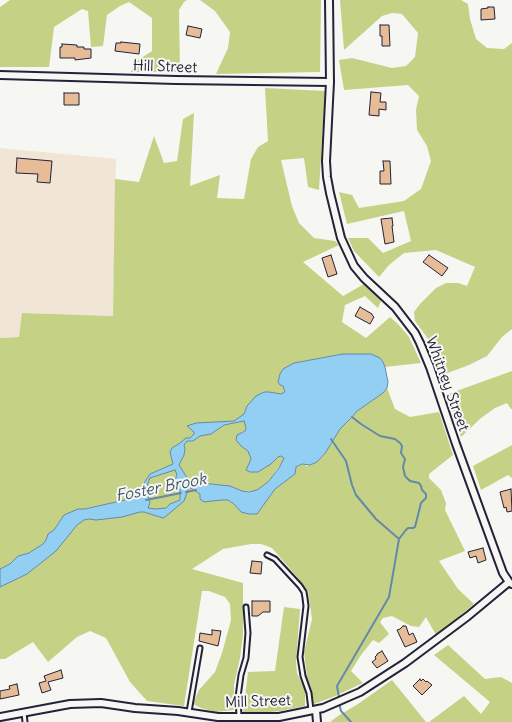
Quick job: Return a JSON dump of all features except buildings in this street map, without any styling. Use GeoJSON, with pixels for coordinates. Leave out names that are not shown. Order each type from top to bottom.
{"type":"FeatureCollection","features":[{"type":"Feature","properties":{"kind":"street","name":"Whitney Street"},"geometry":{"type":"LineString","coordinates":[[329,0],[330,82],[326,161],[333,208],[341,238],[354,266],[395,307],[415,333],[420,343],[503,573],[511,583]]}},
{"type":"Feature","properties":{"kind":"street","name":"Hill Street"},"geometry":{"type":"LineString","coordinates":[[0,75],[330,82]]}},
{"type":"Feature","properties":{"kind":"street","name":"Mill Street"},"geometry":{"type":"LineString","coordinates":[[0,717],[70,704],[102,703],[135,708],[239,717],[279,717],[313,710],[345,700],[376,683],[511,583]]}},
{"type":"Feature","properties":{"kind":"street"},"geometry":{"type":"LineString","coordinates":[[313,710],[317,722]]}},
{"type":"Feature","properties":{"kind":"lane"},"geometry":{"type":"LineString","coordinates":[[267,555],[275,559],[304,592],[306,606],[300,657],[303,676],[313,710]]}},
{"type":"Feature","properties":{"kind":"lane"},"geometry":{"type":"LineString","coordinates":[[239,717],[238,697],[246,658],[248,633],[246,608]]}},
{"type":"Feature","properties":{"kind":"lane"},"geometry":{"type":"LineString","coordinates":[[189,712],[200,648]]}},
{"type":"Feature","properties":{"kind":"lane"},"geometry":{"type":"LineString","coordinates":[[24,712],[24,722]]}},
{"type":"Feature","properties":{"kind":"shaded area"},"geometry":{"type":"Polygon","coordinates":[[[0,148],[116,159],[113,316],[23,313],[19,337],[0,338],[0,148]]]}},
{"type":"Feature","properties":{"kind":"green space"},"geometry":{"type":"Polygon","coordinates":[[[10,0],[187,0],[179,10],[180,72],[131,72],[135,62],[152,51],[152,18],[129,2],[107,15],[103,46],[91,47],[88,11],[82,9],[54,27],[49,67],[0,67],[0,7],[10,0]]]}},
{"type":"Feature","properties":{"kind":"green space"},"geometry":{"type":"Polygon","coordinates":[[[200,0],[321,0],[320,72],[216,74],[228,48],[230,32],[215,11],[200,0]]]}},
{"type":"Feature","properties":{"kind":"green space"},"geometry":{"type":"Polygon","coordinates":[[[340,0],[461,0],[468,4],[476,39],[487,48],[504,49],[512,43],[512,329],[502,337],[487,356],[445,374],[434,347],[415,321],[414,312],[436,288],[446,283],[458,283],[467,286],[475,267],[436,250],[404,253],[389,265],[379,277],[354,251],[348,238],[368,238],[383,253],[411,241],[404,211],[347,224],[339,192],[352,195],[359,208],[404,201],[421,189],[431,161],[427,146],[417,130],[416,110],[419,96],[408,85],[344,90],[339,60],[352,58],[392,68],[406,66],[415,57],[418,33],[402,14],[392,13],[382,16],[344,50],[340,0]]]}},
{"type":"Feature","properties":{"kind":"green space"},"geometry":{"type":"Polygon","coordinates":[[[265,88],[325,91],[319,190],[308,187],[304,158],[281,160],[292,206],[299,223],[314,238],[335,241],[339,245],[303,262],[343,296],[364,284],[381,301],[378,308],[365,296],[345,305],[342,322],[366,338],[390,317],[409,337],[421,363],[385,367],[383,362],[371,354],[343,354],[294,363],[288,389],[246,427],[245,431],[241,432],[271,464],[281,456],[284,458],[283,461],[268,482],[257,491],[242,491],[222,497],[234,504],[241,512],[257,513],[275,489],[294,474],[296,467],[302,464],[307,466],[317,462],[326,452],[340,429],[357,411],[383,393],[387,388],[395,409],[410,417],[439,412],[453,455],[429,474],[429,478],[441,490],[446,503],[445,510],[465,551],[439,561],[458,589],[474,604],[436,635],[426,617],[419,627],[411,626],[392,616],[383,618],[380,622],[389,634],[379,643],[373,640],[351,671],[363,683],[314,704],[307,677],[304,652],[312,619],[308,591],[272,548],[261,544],[251,544],[223,549],[192,569],[243,583],[243,635],[234,685],[234,710],[216,712],[193,704],[199,690],[215,672],[231,620],[230,604],[225,597],[209,591],[202,591],[184,706],[147,701],[130,682],[106,638],[90,631],[77,637],[48,662],[33,642],[5,659],[0,659],[0,338],[19,337],[22,313],[113,316],[115,179],[139,182],[154,136],[164,163],[177,161],[183,119],[194,113],[190,186],[220,175],[217,198],[244,199],[251,159],[258,147],[268,141],[265,88]]]}},
{"type":"Feature","properties":{"kind":"green space"},"geometry":{"type":"Polygon","coordinates":[[[512,371],[512,409],[507,403],[495,408],[461,437],[448,394],[512,371]]]}},
{"type":"Feature","properties":{"kind":"green space"},"geometry":{"type":"Polygon","coordinates":[[[512,445],[512,478],[508,475],[481,490],[473,466],[512,445]]]}},
{"type":"Feature","properties":{"kind":"green space"},"geometry":{"type":"Polygon","coordinates":[[[284,607],[300,609],[296,662],[297,673],[305,691],[305,706],[280,711],[243,713],[248,672],[275,671],[284,607]]]}},
{"type":"Feature","properties":{"kind":"green space"},"geometry":{"type":"Polygon","coordinates":[[[448,645],[485,679],[501,677],[512,683],[512,722],[429,722],[464,696],[481,714],[490,702],[434,655],[448,645]]]}},
{"type":"Feature","properties":{"kind":"green space"},"geometry":{"type":"Polygon","coordinates":[[[392,680],[426,722],[330,722],[358,704],[392,680]]]}},
{"type":"Feature","properties":{"kind":"water"},"geometry":{"type":"Polygon","coordinates":[[[343,354],[371,354],[380,358],[383,362],[388,382],[387,388],[383,393],[357,411],[340,429],[326,452],[317,462],[310,465],[302,464],[296,467],[295,474],[275,489],[257,514],[241,512],[228,500],[204,502],[200,499],[200,494],[189,487],[184,501],[163,518],[140,512],[122,517],[84,520],[77,525],[56,551],[46,559],[27,574],[0,587],[0,569],[10,564],[18,556],[29,553],[43,544],[48,534],[54,530],[64,515],[78,509],[129,499],[137,494],[150,474],[173,464],[170,452],[172,448],[194,434],[187,426],[196,423],[234,421],[244,414],[247,406],[256,396],[264,392],[281,394],[285,392],[283,386],[278,382],[280,374],[283,369],[294,363],[343,354]],[[244,421],[224,425],[211,434],[200,436],[193,441],[187,441],[184,445],[184,455],[179,465],[192,482],[230,486],[249,492],[257,490],[268,482],[284,458],[278,457],[258,472],[246,470],[251,459],[248,451],[236,440],[237,435],[245,431],[244,421]],[[175,470],[150,478],[147,491],[150,503],[148,508],[166,508],[180,500],[180,489],[173,489],[171,485],[177,475],[175,470]]]}},
{"type":"Feature","properties":{"kind":"waterway"},"geometry":{"type":"LineString","coordinates":[[352,417],[380,436],[395,439],[400,443],[402,446],[401,453],[405,459],[403,467],[405,476],[410,481],[419,483],[426,494],[426,498],[421,503],[415,527],[408,528],[399,539]]}},
{"type":"Feature","properties":{"kind":"waterway","name":"Foster Brook"},"geometry":{"type":"LineString","coordinates":[[331,439],[346,461],[356,495],[376,519],[399,539],[389,597],[337,686],[339,698]]}},
{"type":"Feature","properties":{"kind":"waterway","name":"Foster Brook"},"geometry":{"type":"LineString","coordinates":[[186,492],[196,490]]}},
{"type":"Feature","properties":{"kind":"waterway","name":"Foster Brook"},"geometry":{"type":"LineString","coordinates":[[146,500],[181,493]]}},
{"type":"Feature","properties":{"kind":"waterway","name":"Foster Brook"},"geometry":{"type":"LineString","coordinates":[[339,703],[341,711],[351,722]]}}]}
